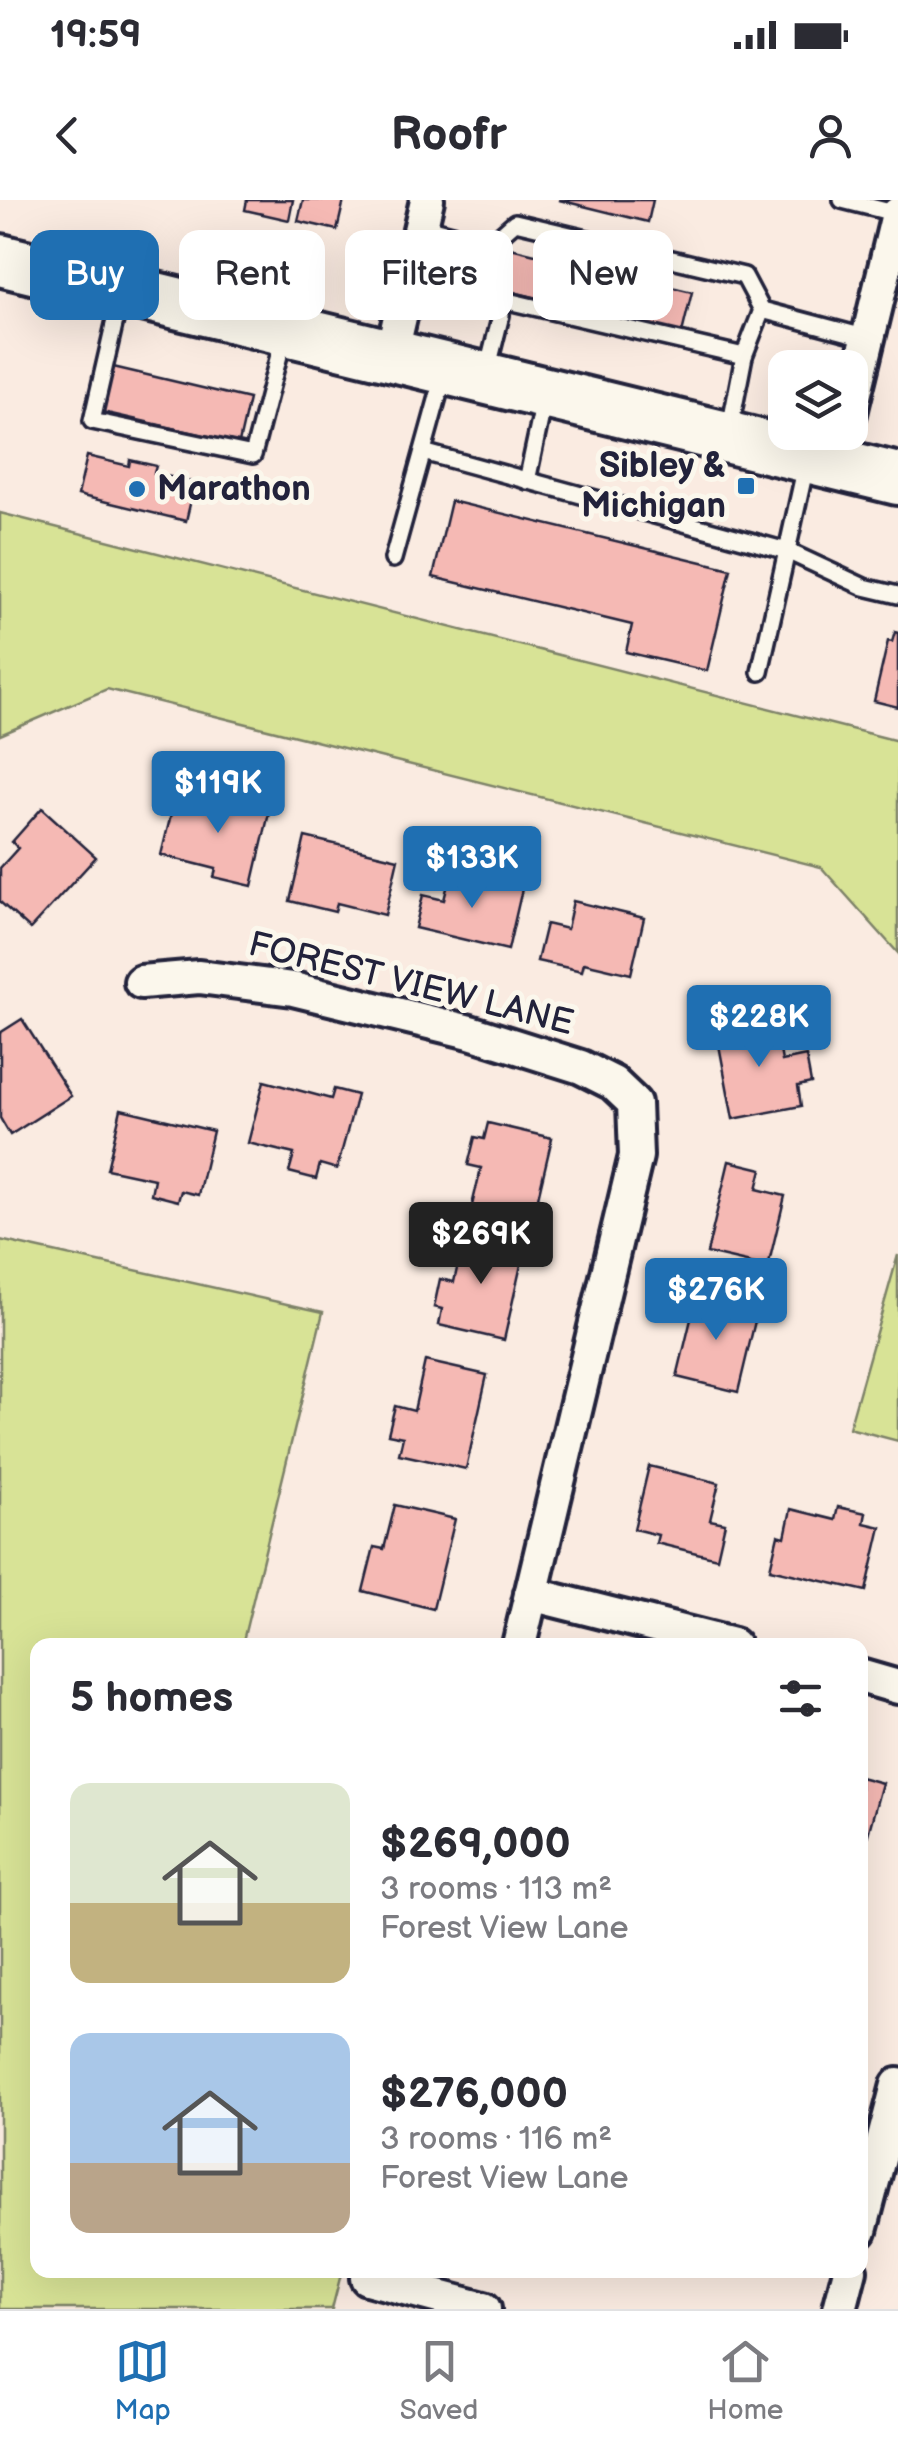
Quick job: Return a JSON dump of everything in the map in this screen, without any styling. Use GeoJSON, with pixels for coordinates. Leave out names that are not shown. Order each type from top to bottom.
{"type":"FeatureCollection","features":[{"type":"Feature","properties":{"kind":"main road"},"geometry":{"type":"LineString","coordinates":[[0,260],[30,267]]}},
{"type":"Feature","properties":{"kind":"main road"},"geometry":{"type":"LineString","coordinates":[[159,299],[728,437],[830,451],[898,479]]}},
{"type":"Feature","properties":{"kind":"street"},"geometry":{"type":"LineString","coordinates":[[391,356],[424,213]]}},
{"type":"Feature","properties":{"kind":"street"},"geometry":{"type":"LineString","coordinates":[[865,350],[898,214]]}},
{"type":"Feature","properties":{"kind":"street","name":"FOREST VIEW LANE"},"geometry":{"type":"LineString","coordinates":[[141,982],[198,977],[293,989],[470,1032],[581,1066],[613,1083],[634,1103],[636,1156],[521,1638]]}},
{"type":"Feature","properties":{"kind":"street"},"geometry":{"type":"LineString","coordinates":[[531,1594],[705,1638]]}},
{"type":"Feature","properties":{"kind":"street"},"geometry":{"type":"LineString","coordinates":[[868,1678],[898,1687]]}},
{"type":"Feature","properties":{"kind":"street"},"geometry":{"type":"LineString","coordinates":[[868,2201],[898,2085]]}},
{"type":"Feature","properties":{"kind":"street"},"geometry":{"type":"LineString","coordinates":[[840,2309],[848,2278]]}},
{"type":"Feature","properties":{"kind":"street"},"geometry":{"type":"LineString","coordinates":[[365,2286],[484,2309]]}},
{"type":"Feature","properties":{"kind":"lane"},"geometry":{"type":"LineString","coordinates":[[842,200],[898,214]]}},
{"type":"Feature","properties":{"kind":"lane"},"geometry":{"type":"LineString","coordinates":[[424,213],[460,230]]}},
{"type":"Feature","properties":{"kind":"lane"},"geometry":{"type":"LineString","coordinates":[[507,230],[516,222],[744,276],[762,310],[868,338]]}},
{"type":"Feature","properties":{"kind":"lane"},"geometry":{"type":"LineString","coordinates":[[513,301],[744,356]]}},
{"type":"Feature","properties":{"kind":"lane"},"geometry":{"type":"LineString","coordinates":[[728,437],[744,356],[762,310]]}},
{"type":"Feature","properties":{"kind":"lane"},"geometry":{"type":"LineString","coordinates":[[115,320],[92,421],[253,455],[285,330]]}},
{"type":"Feature","properties":{"kind":"lane"},"geometry":{"type":"LineString","coordinates":[[393,558],[422,452],[498,320]]}},
{"type":"Feature","properties":{"kind":"lane"},"geometry":{"type":"LineString","coordinates":[[527,481],[546,393]]}},
{"type":"Feature","properties":{"kind":"lane"},"geometry":{"type":"LineString","coordinates":[[760,672],[787,552],[830,451]]}},
{"type":"Feature","properties":{"kind":"lane"},"geometry":{"type":"LineString","coordinates":[[422,452],[787,552],[864,587],[898,595]]}},
{"type":"Feature","properties":{"kind":"green space"},"geometry":{"type":"Polygon","coordinates":[[[0,513],[898,741],[898,953],[821,867],[107,689],[0,735],[0,513]]]}},
{"type":"Feature","properties":{"kind":"green space"},"geometry":{"type":"Polygon","coordinates":[[[0,1240],[323,1312],[244,1638],[30,1638],[30,2278],[340,2278],[332,2309],[0,2309],[0,1240]]]}},
{"type":"Feature","properties":{"kind":"green space"},"geometry":{"type":"Polygon","coordinates":[[[898,1255],[898,1441],[849,1428],[898,1255]]]}},
{"type":"Feature","properties":{"kind":"building"},"geometry":{"type":"Polygon","coordinates":[[[247,200],[293,200],[289,220],[245,210],[247,200]]]}},
{"type":"Feature","properties":{"kind":"building"},"geometry":{"type":"Polygon","coordinates":[[[303,200],[344,200],[337,230],[298,221],[303,200]]]}},
{"type":"Feature","properties":{"kind":"building"},"geometry":{"type":"Polygon","coordinates":[[[559,200],[653,200],[648,222],[559,200]]]}},
{"type":"Feature","properties":{"kind":"building"},"geometry":{"type":"Polygon","coordinates":[[[513,249],[533,253],[533,297],[513,292],[513,249]]]}},
{"type":"Feature","properties":{"kind":"building"},"geometry":{"type":"Polygon","coordinates":[[[673,287],[692,292],[682,333],[629,320],[673,320],[673,287]]]}},
{"type":"Feature","properties":{"kind":"building","name":"Marathon"},"geometry":{"type":"Polygon","coordinates":[[[109,366],[249,399],[239,443],[98,411],[109,366]]]}},
{"type":"Feature","properties":{"kind":"building","name":"Marathon"},"geometry":{"type":"Polygon","coordinates":[[[87,456],[129,466],[130,460],[156,466],[154,473],[195,483],[186,521],[78,495],[87,456]]]}},
{"type":"Feature","properties":{"kind":"building"},"geometry":{"type":"Polygon","coordinates":[[[451,501],[731,569],[707,671],[626,652],[632,625],[433,577],[451,501]]]}},
{"type":"Feature","properties":{"kind":"building"},"geometry":{"type":"Polygon","coordinates":[[[895,632],[898,707],[874,701],[888,641],[892,642],[895,632]]]}},
{"type":"Feature","properties":{"kind":"building"},"geometry":{"type":"Polygon","coordinates":[[[228,792],[254,798],[252,809],[269,813],[252,886],[214,877],[216,869],[161,855],[176,794],[224,806],[228,792]]]}},
{"type":"Feature","properties":{"kind":"building"},"geometry":{"type":"Polygon","coordinates":[[[42,808],[96,857],[30,929],[0,902],[0,868],[18,848],[12,842],[42,808]]]}},
{"type":"Feature","properties":{"kind":"building"},"geometry":{"type":"Polygon","coordinates":[[[305,837],[398,859],[385,915],[337,903],[335,912],[290,901],[305,837]]]}},
{"type":"Feature","properties":{"kind":"building"},"geometry":{"type":"Polygon","coordinates":[[[451,872],[522,889],[508,950],[415,928],[423,895],[444,900],[451,872]]]}},
{"type":"Feature","properties":{"kind":"building"},"geometry":{"type":"Polygon","coordinates":[[[573,901],[644,918],[631,974],[584,963],[582,971],[537,961],[546,924],[567,929],[573,901]]]}},
{"type":"Feature","properties":{"kind":"building"},"geometry":{"type":"Polygon","coordinates":[[[774,1018],[782,1061],[806,1056],[811,1083],[798,1086],[801,1106],[733,1119],[716,1029],[774,1018]]]}},
{"type":"Feature","properties":{"kind":"building"},"geometry":{"type":"Polygon","coordinates":[[[22,1019],[71,1096],[10,1135],[0,1118],[0,1033],[22,1019]]]}},
{"type":"Feature","properties":{"kind":"building"},"geometry":{"type":"Polygon","coordinates":[[[264,1081],[331,1099],[334,1089],[357,1095],[337,1169],[320,1164],[316,1179],[289,1172],[294,1154],[248,1143],[264,1081]]]}},
{"type":"Feature","properties":{"kind":"building"},"geometry":{"type":"Polygon","coordinates":[[[121,1109],[213,1131],[198,1195],[181,1191],[178,1201],[151,1194],[154,1179],[107,1169],[121,1109]]]}},
{"type":"Feature","properties":{"kind":"building"},"geometry":{"type":"Polygon","coordinates":[[[488,1123],[552,1138],[530,1232],[469,1218],[481,1168],[468,1165],[475,1137],[484,1139],[488,1123]]]}},
{"type":"Feature","properties":{"kind":"building"},"geometry":{"type":"Polygon","coordinates":[[[729,1161],[762,1169],[757,1189],[785,1196],[768,1267],[707,1253],[729,1161]]]}},
{"type":"Feature","properties":{"kind":"building"},"geometry":{"type":"Polygon","coordinates":[[[465,1233],[525,1247],[504,1340],[439,1325],[442,1309],[434,1307],[440,1279],[454,1282],[465,1233]]]}},
{"type":"Feature","properties":{"kind":"building"},"geometry":{"type":"Polygon","coordinates":[[[699,1286],[732,1294],[727,1314],[755,1321],[738,1392],[677,1377],[699,1286]]]}},
{"type":"Feature","properties":{"kind":"building"},"geometry":{"type":"Polygon","coordinates":[[[425,1361],[487,1375],[466,1469],[399,1454],[403,1437],[388,1434],[395,1406],[414,1411],[425,1361]]]}},
{"type":"Feature","properties":{"kind":"building"},"geometry":{"type":"Polygon","coordinates":[[[649,1466],[719,1483],[710,1520],[725,1523],[717,1558],[656,1543],[658,1535],[634,1529],[649,1466]]]}},
{"type":"Feature","properties":{"kind":"building"},"geometry":{"type":"Polygon","coordinates":[[[395,1505],[455,1519],[433,1609],[363,1591],[374,1547],[384,1549],[395,1505]]]}},
{"type":"Feature","properties":{"kind":"building"},"geometry":{"type":"Polygon","coordinates":[[[838,1507],[866,1513],[864,1523],[881,1527],[866,1591],[770,1569],[778,1535],[785,1537],[791,1509],[835,1520],[838,1507]]]}},
{"type":"Feature","properties":{"kind":"building"},"geometry":{"type":"Polygon","coordinates":[[[868,1779],[882,1783],[868,1835],[868,1779]]]}},
{"type":"Feature","properties":{"kind":"place","name":"Sibley & Michigan"},"geometry":{"type":"Point","coordinates":[746,486]}},
{"type":"Feature","properties":{"kind":"place","name":"Marathon"},"geometry":{"type":"Point","coordinates":[137,489]}}]}
